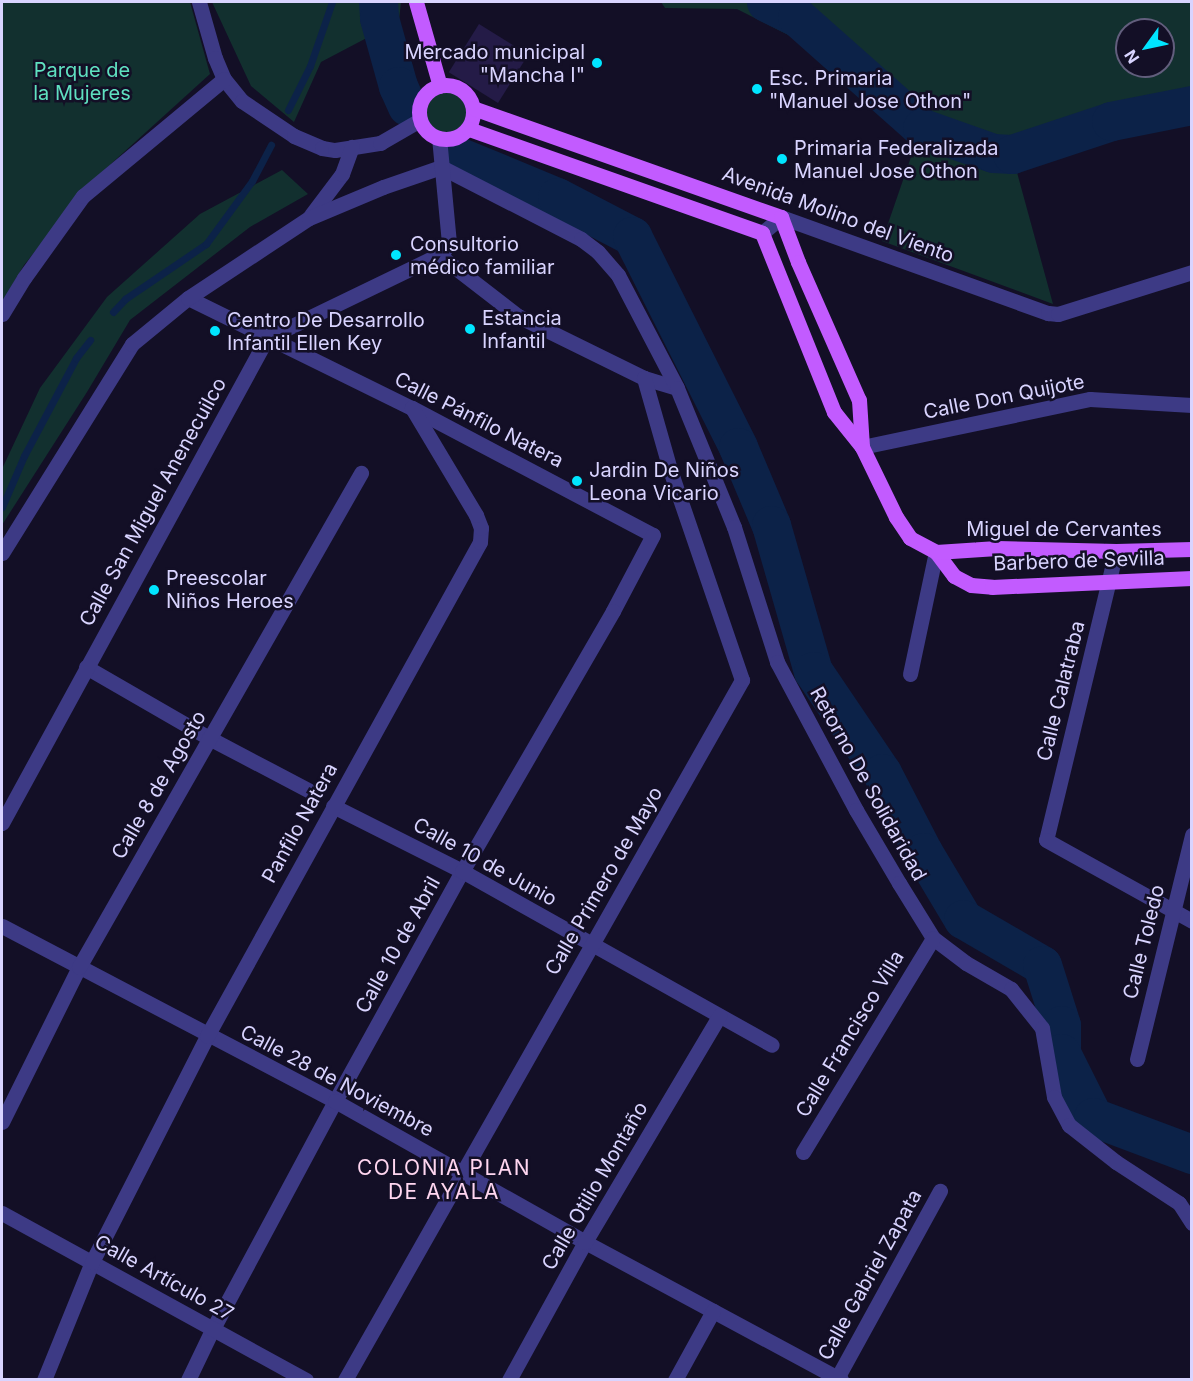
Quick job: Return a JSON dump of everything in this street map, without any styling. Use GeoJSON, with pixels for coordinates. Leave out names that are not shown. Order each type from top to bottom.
{"type":"FeatureCollection","features":[{"type":"Feature","properties":{"kind":"main road"},"geometry":{"type":"LineString","coordinates":[[416,2],[440,86]]}},
{"type":"Feature","properties":{"kind":"main road"},"geometry":{"type":"LineString","coordinates":[[469,129],[473,108],[468,97],[461,90],[451,86],[440,86],[428,92],[419,109],[420,120],[429,132],[439,138],[450,139],[469,129],[762,232]]}},
{"type":"Feature","properties":{"kind":"main road","name":"Avenida Molino del Viento"},"geometry":{"type":"LineString","coordinates":[[473,108],[781,217]]}},
{"type":"Feature","properties":{"kind":"main road","name":"Barbero de Sevilla"},"geometry":{"type":"LineString","coordinates":[[781,217],[798,262],[859,400],[862,447]]}},
{"type":"Feature","properties":{"kind":"main road","name":"Barbero de Sevilla"},"geometry":{"type":"LineString","coordinates":[[762,232],[834,412],[862,447],[896,517],[910,538],[936,552],[954,576],[972,585],[992,587],[1191,578]]}},
{"type":"Feature","properties":{"kind":"main road","name":"Miguel de Cervantes"},"geometry":{"type":"LineString","coordinates":[[936,552],[997,548],[1116,551],[1191,549]]}},
{"type":"Feature","properties":{"kind":"street"},"geometry":{"type":"LineString","coordinates":[[200,2],[215,58],[224,79],[242,100],[294,136],[322,148],[335,150],[380,143],[420,120]]}},
{"type":"Feature","properties":{"kind":"street"},"geometry":{"type":"LineString","coordinates":[[2,314],[24,278],[83,196],[224,79]]}},
{"type":"Feature","properties":{"kind":"street"},"geometry":{"type":"LineString","coordinates":[[547,156],[553,136]]}},
{"type":"Feature","properties":{"kind":"street"},"geometry":{"type":"LineString","coordinates":[[267,338],[439,255],[449,243],[439,138]]}},
{"type":"Feature","properties":{"kind":"street"},"geometry":{"type":"LineString","coordinates":[[309,218],[342,174],[352,147]]}},
{"type":"Feature","properties":{"kind":"street"},"geometry":{"type":"LineString","coordinates":[[2,553],[132,344],[188,298],[309,218],[383,187],[441,167]]}},
{"type":"Feature","properties":{"kind":"street","name":"Retorno De Solidaridad"},"geometry":{"type":"LineString","coordinates":[[441,167],[581,238],[598,252],[618,275],[676,388],[734,527],[777,662],[856,810],[933,938],[966,963],[1011,989],[1042,1028],[1054,1097],[1060,1113],[1070,1125],[1116,1162],[1179,1203],[1191,1223]]}},
{"type":"Feature","properties":{"kind":"street"},"geometry":{"type":"LineString","coordinates":[[762,232],[781,217]]}},
{"type":"Feature","properties":{"kind":"street","name":"Avenida Molino del Viento"},"geometry":{"type":"LineString","coordinates":[[781,217],[1048,313],[1058,314],[1191,272]]}},
{"type":"Feature","properties":{"kind":"street"},"geometry":{"type":"LineString","coordinates":[[439,255],[518,316],[644,378],[676,388]]}},
{"type":"Feature","properties":{"kind":"street","name":"Calle Pánfilo Natera"},"geometry":{"type":"LineString","coordinates":[[188,298],[412,408],[652,535]]}},
{"type":"Feature","properties":{"kind":"street","name":"Calle San Miguel Anenecuilco"},"geometry":{"type":"LineString","coordinates":[[2,823],[267,338]]}},
{"type":"Feature","properties":{"kind":"street","name":"Calle Primero de Mayo"},"geometry":{"type":"LineString","coordinates":[[345,1380],[742,680],[671,473],[644,378]]}},
{"type":"Feature","properties":{"kind":"street","name":"Calle Don Quijote"},"geometry":{"type":"LineString","coordinates":[[862,447],[1090,399],[1191,405]]}},
{"type":"Feature","properties":{"kind":"street","name":"Panfilo Natera"},"geometry":{"type":"LineString","coordinates":[[44,1380],[92,1262],[207,1036],[480,542],[481,528],[476,515],[412,408]]}},
{"type":"Feature","properties":{"kind":"street","name":"Calle 8 de Agosto"},"geometry":{"type":"LineString","coordinates":[[2,1122],[79,967],[362,473]]}},
{"type":"Feature","properties":{"kind":"street","name":"Calle 10 de Abril"},"geometry":{"type":"LineString","coordinates":[[188,1380],[212,1330],[335,1101],[462,871],[613,610],[652,535]]}},
{"type":"Feature","properties":{"kind":"street","name":"Calle Calatraba"},"geometry":{"type":"LineString","coordinates":[[1116,551],[1046,840],[1173,911]]}},
{"type":"Feature","properties":{"kind":"street"},"geometry":{"type":"LineString","coordinates":[[910,674],[936,552]]}},
{"type":"Feature","properties":{"kind":"street"},"geometry":{"type":"LineString","coordinates":[[86,667],[209,738],[308,790]]}},
{"type":"Feature","properties":{"kind":"street","name":"Calle 10 de Junio"},"geometry":{"type":"LineString","coordinates":[[333,806],[462,871],[591,946],[772,1045]]}},
{"type":"Feature","properties":{"kind":"street","name":"Calle Toledo"},"geometry":{"type":"LineString","coordinates":[[1137,1059],[1191,835]]}},
{"type":"Feature","properties":{"kind":"street"},"geometry":{"type":"LineString","coordinates":[[1173,911],[1191,921]]}},
{"type":"Feature","properties":{"kind":"street","name":"Calle 28 de Noviembre"},"geometry":{"type":"LineString","coordinates":[[2,926],[207,1036],[335,1101],[585,1242],[838,1379]]}},
{"type":"Feature","properties":{"kind":"street","name":"Calle Francisco Villa"},"geometry":{"type":"LineString","coordinates":[[803,1152],[933,938]]}},
{"type":"Feature","properties":{"kind":"street","name":"Calle Otilio Montaño"},"geometry":{"type":"LineString","coordinates":[[509,1380],[585,1242],[719,1016]]}},
{"type":"Feature","properties":{"kind":"street","name":"Calle Gabriel Zapata"},"geometry":{"type":"LineString","coordinates":[[838,1379],[940,1191]]}},
{"type":"Feature","properties":{"kind":"street","name":"Calle Artículo 27"},"geometry":{"type":"LineString","coordinates":[[2,1213],[306,1380]]}},
{"type":"Feature","properties":{"kind":"street"},"geometry":{"type":"LineString","coordinates":[[675,1380],[713,1311]]}},
{"type":"Feature","properties":{"kind":"green space","name":"Parque de la Mujeres"},"geometry":{"type":"Polygon","coordinates":[[[2,2],[190,2],[210,74],[91,182],[24,265],[2,302],[2,2]]]}},
{"type":"Feature","properties":{"kind":"green space"},"geometry":{"type":"Polygon","coordinates":[[[212,2],[401,2],[399,21],[321,62],[294,122],[251,86],[212,2]]]}},
{"type":"Feature","properties":{"kind":"green space"},"geometry":{"type":"Polygon","coordinates":[[[661,2],[1191,2],[1191,105],[1117,120],[1012,154],[1053,304],[882,241],[921,128],[820,51],[737,9],[665,8],[661,2]]]}},
{"type":"Feature","properties":{"kind":"green space"},"geometry":{"type":"Polygon","coordinates":[[[446,89],[462,96],[469,112],[462,128],[446,135],[430,128],[423,112],[430,96],[446,89]]]}},
{"type":"Feature","properties":{"kind":"green space"},"geometry":{"type":"Polygon","coordinates":[[[282,170],[308,194],[250,227],[130,320],[2,525],[2,469],[40,388],[107,297],[200,214],[282,170]]]}},
{"type":"Feature","properties":{"kind":"building"},"geometry":{"type":"Polygon","coordinates":[[[479,24],[528,55],[498,103],[449,72],[479,24]]]}},
{"type":"Feature","properties":{"kind":"waterway"},"geometry":{"type":"LineString","coordinates":[[288,110],[310,66],[332,2]]}},
{"type":"Feature","properties":{"kind":"waterway"},"geometry":{"type":"LineString","coordinates":[[378,2],[379,18],[398,86],[407,106]]}},
{"type":"Feature","properties":{"kind":"waterway"},"geometry":{"type":"LineString","coordinates":[[766,2],[797,17],[922,128],[993,153],[1012,154],[1111,121],[1192,105]]}},
{"type":"Feature","properties":{"kind":"waterway"},"geometry":{"type":"LineString","coordinates":[[113,312],[125,299],[206,244],[252,181],[271,145]]}},
{"type":"Feature","properties":{"kind":"waterway"},"geometry":{"type":"LineString","coordinates":[[455,155],[557,197],[632,236],[738,447],[771,525],[813,671],[882,773],[923,852],[963,919],[1042,965],[1061,1025],[1061,1053],[1093,1117],[1192,1154]]}},
{"type":"Feature","properties":{"kind":"waterway"},"geometry":{"type":"LineString","coordinates":[[2,507],[24,456],[76,358],[90,340]]}},
{"type":"Feature","properties":{"kind":"place","name":"Mercado municipal \"Mancha I\""},"geometry":{"type":"Point","coordinates":[597,63]}},
{"type":"Feature","properties":{"kind":"place","name":"Esc. Primaria \"Manuel Jose Othon\""},"geometry":{"type":"Point","coordinates":[757,89]}},
{"type":"Feature","properties":{"kind":"place","name":"Primaria Federalizada Manuel Jose Othon"},"geometry":{"type":"Point","coordinates":[782,159]}},
{"type":"Feature","properties":{"kind":"place","name":"Consultorio médico familiar"},"geometry":{"type":"Point","coordinates":[396,255]}},
{"type":"Feature","properties":{"kind":"place","name":"Estancia Infantil"},"geometry":{"type":"Point","coordinates":[470,329]}},
{"type":"Feature","properties":{"kind":"place","name":"Centro De Desarrollo Infantil Ellen Key"},"geometry":{"type":"Point","coordinates":[215,331]}},
{"type":"Feature","properties":{"kind":"place","name":"Jardin De Niños Leona Vicario"},"geometry":{"type":"Point","coordinates":[577,481]}},
{"type":"Feature","properties":{"kind":"place","name":"Preescolar Niños Heroes"},"geometry":{"type":"Point","coordinates":[154,590]}},
{"type":"Feature","properties":{"kind":"district","name":"COLONIA PLAN DE AYALA"},"geometry":{"type":"Point","coordinates":[444,1180]}}]}
